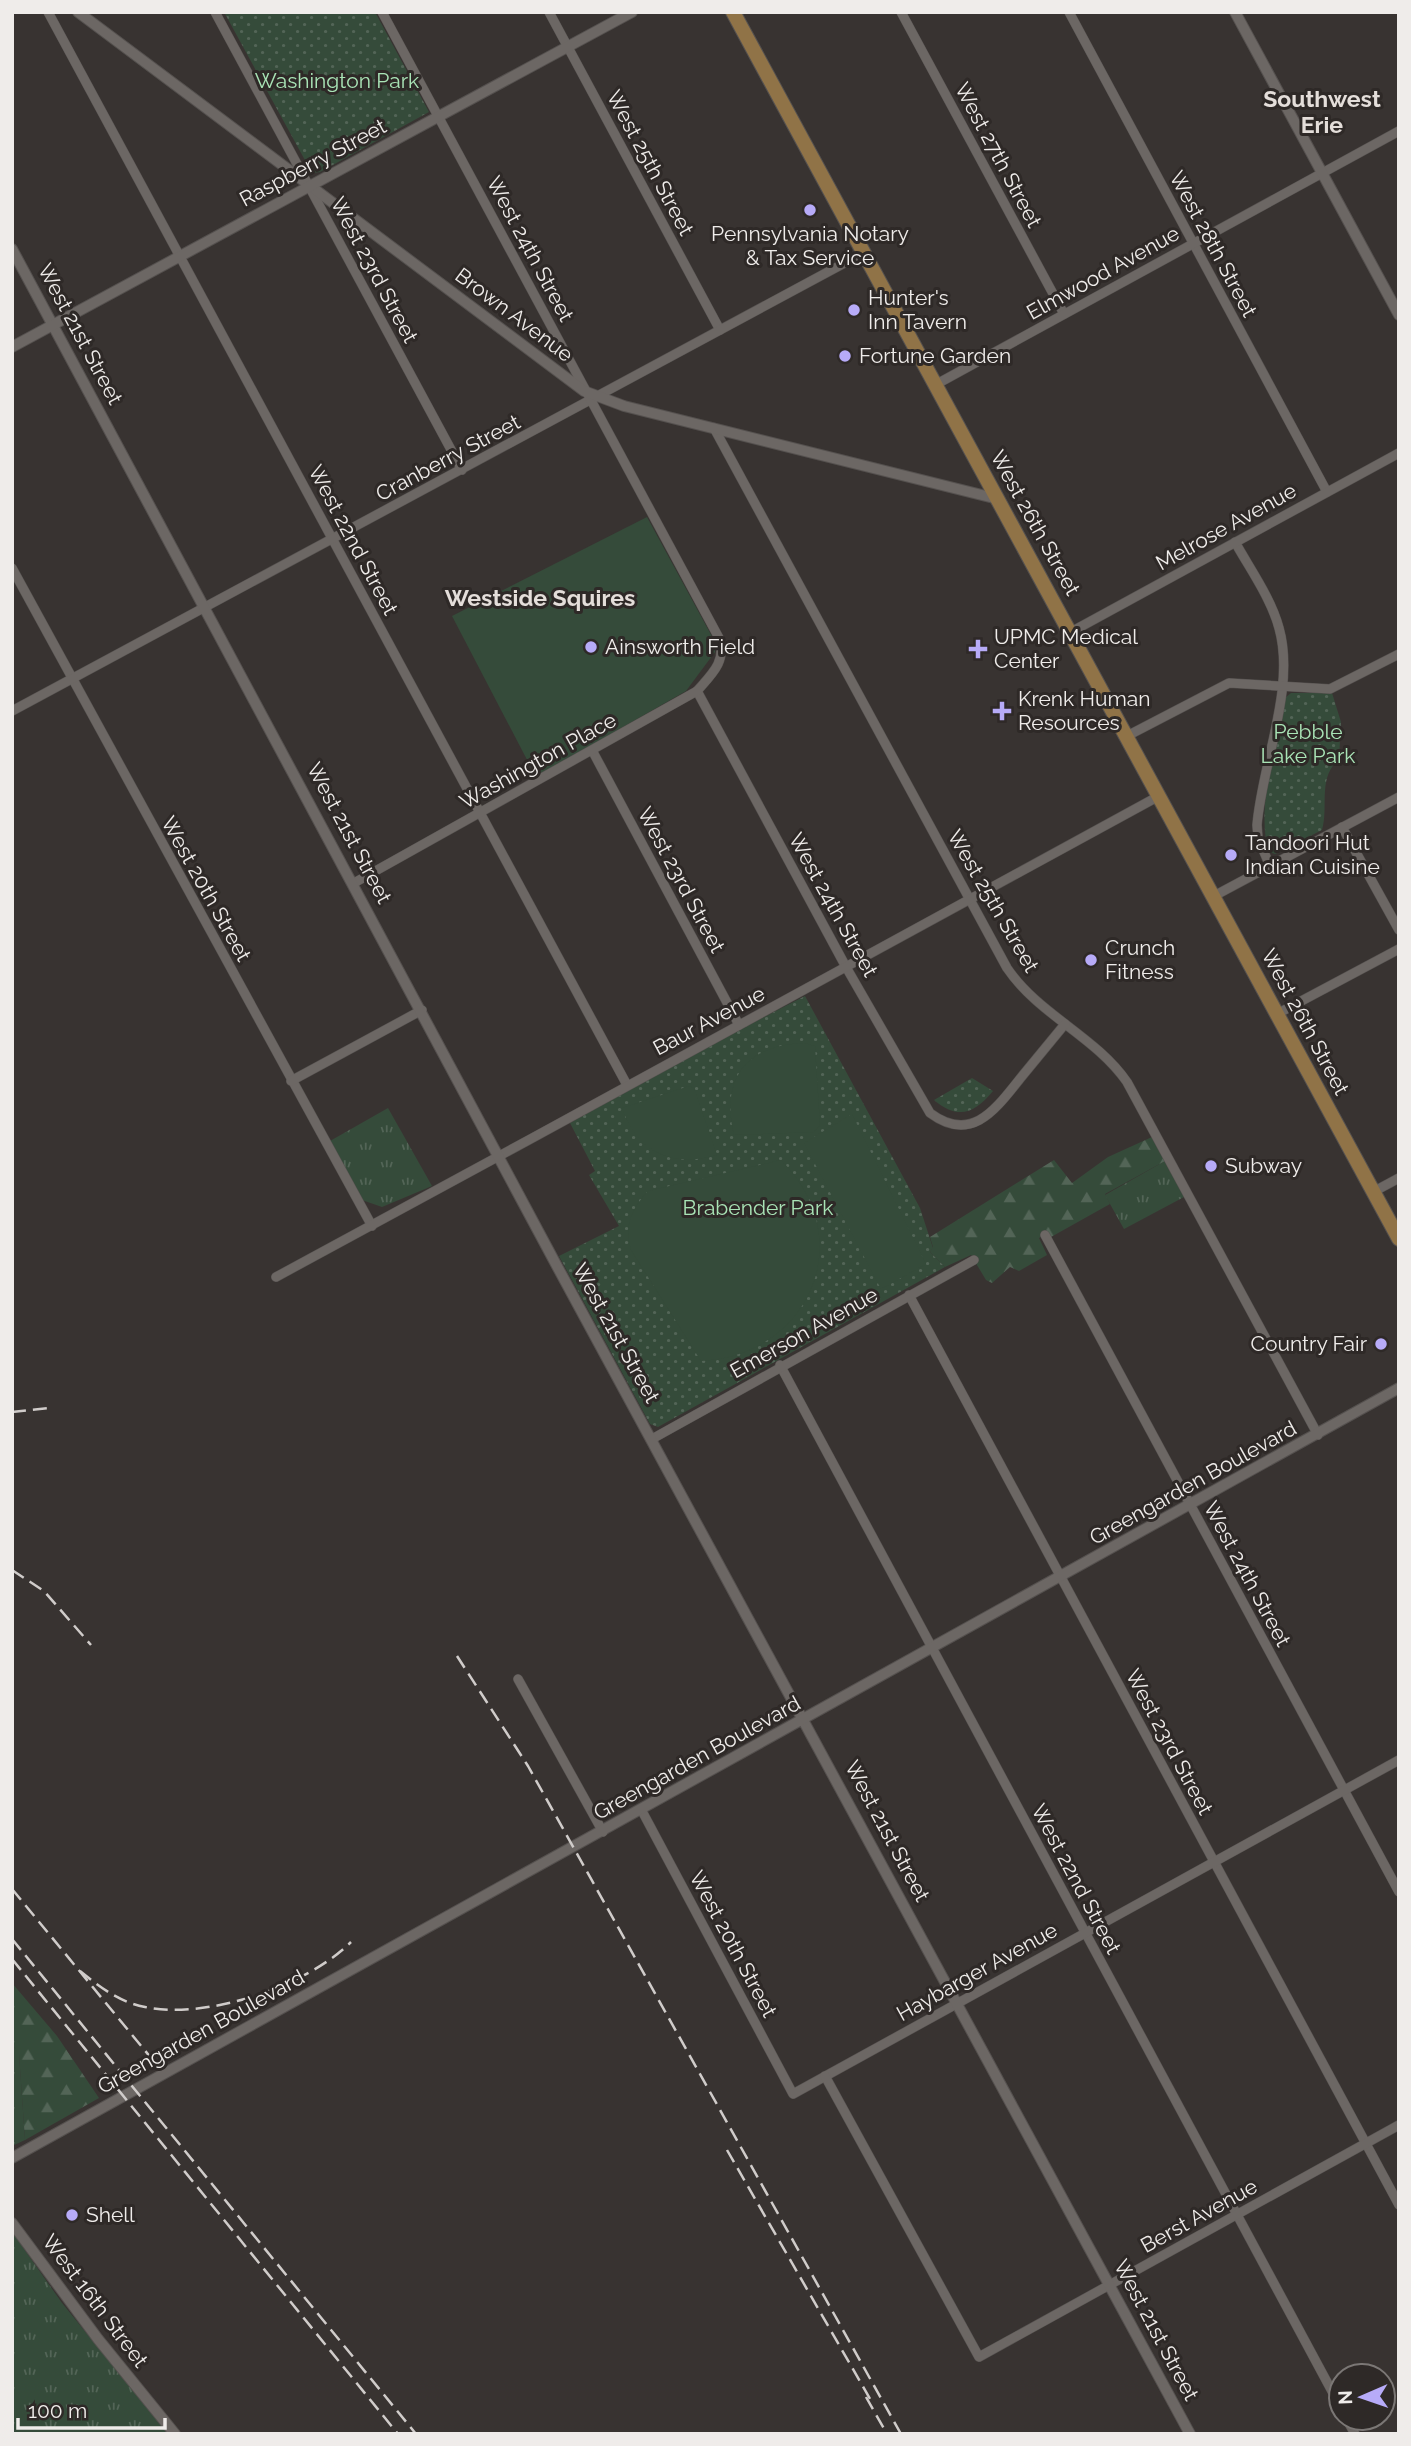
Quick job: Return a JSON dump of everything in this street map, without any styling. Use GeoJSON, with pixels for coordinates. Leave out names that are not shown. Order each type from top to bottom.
{"type":"FeatureCollection","features":[{"type":"Feature","properties":{"kind":"main road","name":"West 26th Street"},"geometry":{"type":"LineString","coordinates":[[733,12],[1399,1239]]}},
{"type":"Feature","properties":{"kind":"street","name":"West 22nd Street"},"geometry":{"type":"LineString","coordinates":[[48,12],[627,1085]]}},
{"type":"Feature","properties":{"kind":"street","name":"Brown Avenue"},"geometry":{"type":"LineString","coordinates":[[78,12],[558,374],[593,397],[999,499]]}},
{"type":"Feature","properties":{"kind":"street","name":"West 23rd Street"},"geometry":{"type":"LineString","coordinates":[[215,12],[462,470]]}},
{"type":"Feature","properties":{"kind":"street","name":"West 24th Street"},"geometry":{"type":"LineString","coordinates":[[382,12],[593,397],[719,638],[723,652]]}},
{"type":"Feature","properties":{"kind":"street","name":"West 25th Street"},"geometry":{"type":"LineString","coordinates":[[549,12],[720,330]]}},
{"type":"Feature","properties":{"kind":"street","name":"Raspberry Street"},"geometry":{"type":"LineString","coordinates":[[12,347],[632,12]]}},
{"type":"Feature","properties":{"kind":"street","name":"West 27th Street"},"geometry":{"type":"LineString","coordinates":[[901,12],[1065,314]]}},
{"type":"Feature","properties":{"kind":"street","name":"West 28th Street"},"geometry":{"type":"LineString","coordinates":[[1069,12],[1327,492]]}},
{"type":"Feature","properties":{"kind":"street"},"geometry":{"type":"LineString","coordinates":[[1235,12],[1399,315]]}},
{"type":"Feature","properties":{"kind":"street","name":"Elmwood Avenue"},"geometry":{"type":"LineString","coordinates":[[935,385],[1399,131]]}},
{"type":"Feature","properties":{"kind":"street","name":"West 21st Street"},"geometry":{"type":"LineString","coordinates":[[12,249],[1190,2434]]}},
{"type":"Feature","properties":{"kind":"street","name":"Cranberry Street"},"geometry":{"type":"LineString","coordinates":[[12,711],[206,609],[863,253]]}},
{"type":"Feature","properties":{"kind":"street","name":"West 25th Street"},"geometry":{"type":"LineString","coordinates":[[714,428],[1015,978],[1032,998],[1101,1053],[1127,1083],[1318,1435]]}},
{"type":"Feature","properties":{"kind":"street","name":"Melrose Avenue"},"geometry":{"type":"LineString","coordinates":[[1071,632],[1399,453]]}},
{"type":"Feature","properties":{"kind":"street"},"geometry":{"type":"LineString","coordinates":[[1235,542],[1279,630],[1284,661],[1257,825],[1258,838],[1270,866]]}},
{"type":"Feature","properties":{"kind":"street","name":"West 20th Street"},"geometry":{"type":"LineString","coordinates":[[12,568],[372,1226]]}},
{"type":"Feature","properties":{"kind":"street","name":"Washington Place"},"geometry":{"type":"LineString","coordinates":[[354,883],[593,752],[697,691],[718,667],[723,652]]}},
{"type":"Feature","properties":{"kind":"street"},"geometry":{"type":"LineString","coordinates":[[1127,736],[1229,683],[1316,691],[1336,687],[1399,654]]}},
{"type":"Feature","properties":{"kind":"street","name":"West 24th Street"},"geometry":{"type":"LineString","coordinates":[[697,691],[924,1107],[949,1124],[966,1125],[986,1116],[1065,1024]]}},
{"type":"Feature","properties":{"kind":"street","name":"West 23rd Street"},"geometry":{"type":"LineString","coordinates":[[593,752],[739,1025]]}},
{"type":"Feature","properties":{"kind":"street","name":"Baur Avenue"},"geometry":{"type":"LineString","coordinates":[[276,1277],[1159,796]]}},
{"type":"Feature","properties":{"kind":"street"},"geometry":{"type":"LineString","coordinates":[[1214,896],[1399,797]]}},
{"type":"Feature","properties":{"kind":"street"},"geometry":{"type":"LineString","coordinates":[[1342,827],[1399,930]]}},
{"type":"Feature","properties":{"kind":"street"},"geometry":{"type":"LineString","coordinates":[[1277,1014],[1399,949]]}},
{"type":"Feature","properties":{"kind":"street"},"geometry":{"type":"LineString","coordinates":[[291,1081],[422,1010]]}},
{"type":"Feature","properties":{"kind":"street"},"geometry":{"type":"LineString","coordinates":[[1373,1192],[1399,1178]]}},
{"type":"Feature","properties":{"kind":"street","name":"West 24th Street"},"geometry":{"type":"LineString","coordinates":[[1045,1235],[1399,1892]]}},
{"type":"Feature","properties":{"kind":"street","name":"Emerson Avenue"},"geometry":{"type":"LineString","coordinates":[[652,1439],[780,1365],[974,1260]]}},
{"type":"Feature","properties":{"kind":"street","name":"West 23rd Street"},"geometry":{"type":"LineString","coordinates":[[909,1296],[1399,2205]]}},
{"type":"Feature","properties":{"kind":"street","name":"West 22nd Street"},"geometry":{"type":"LineString","coordinates":[[780,1365],[1327,2382]]}},
{"type":"Feature","properties":{"kind":"street","name":"Greengarden Boulevard"},"geometry":{"type":"LineString","coordinates":[[12,2158],[642,1811],[1399,1388]]}},
{"type":"Feature","properties":{"kind":"street"},"geometry":{"type":"LineString","coordinates":[[518,1679],[603,1832]]}},
{"type":"Feature","properties":{"kind":"street","name":"Haybarger Avenue"},"geometry":{"type":"LineString","coordinates":[[793,2094],[1399,1760]]}},
{"type":"Feature","properties":{"kind":"street","name":"West 20th Street"},"geometry":{"type":"LineString","coordinates":[[642,1811],[793,2094]]}},
{"type":"Feature","properties":{"kind":"street","name":"Berst Avenue"},"geometry":{"type":"LineString","coordinates":[[825,2076],[979,2357],[1399,2125]]}},
{"type":"Feature","properties":{"kind":"street","name":"West 16th Street"},"geometry":{"type":"LineString","coordinates":[[12,2223],[83,2320],[175,2434]]}},
{"type":"Feature","properties":{"kind":"green space","name":"Washington Park"},"geometry":{"type":"Polygon","coordinates":[[[224,12],[375,12],[429,112],[320,172],[312,173],[224,12]]]}},
{"type":"Feature","properties":{"kind":"green space","name":"Ainsworth Field"},"geometry":{"type":"Polygon","coordinates":[[[647,517],[715,642],[715,652],[686,691],[536,777],[452,616],[647,517]]]}},
{"type":"Feature","properties":{"kind":"green space","name":"Pebble Lake Park"},"geometry":{"type":"Polygon","coordinates":[[[1291,693],[1332,693],[1341,722],[1339,759],[1328,775],[1322,830],[1275,854],[1269,852],[1264,816],[1285,698],[1291,693]]]}},
{"type":"Feature","properties":{"kind":"green space","name":"Brabender Park"},"geometry":{"type":"Polygon","coordinates":[[[805,996],[920,1208],[933,1248],[930,1252],[945,1267],[658,1427],[650,1424],[559,1256],[619,1226],[589,1175],[595,1171],[570,1123],[676,1062],[805,996]]]}},
{"type":"Feature","properties":{"kind":"green space"},"geometry":{"type":"Polygon","coordinates":[[[804,1043],[815,1046],[820,1125],[814,1132],[734,1135],[731,1097],[742,1068],[767,1050],[804,1043]]]}},
{"type":"Feature","properties":{"kind":"green space"},"geometry":{"type":"Polygon","coordinates":[[[972,1078],[993,1091],[979,1105],[965,1112],[958,1112],[934,1100],[972,1078]]]}},
{"type":"Feature","properties":{"kind":"green space"},"geometry":{"type":"Polygon","coordinates":[[[689,1086],[694,1088],[717,1155],[685,1159],[671,1158],[659,1153],[637,1136],[622,1108],[689,1086]]]}},
{"type":"Feature","properties":{"kind":"green space"},"geometry":{"type":"Polygon","coordinates":[[[388,1108],[432,1186],[382,1207],[362,1200],[330,1141],[388,1108]]]}},
{"type":"Feature","properties":{"kind":"green space"},"geometry":{"type":"Polygon","coordinates":[[[852,1114],[926,1264],[881,1289],[804,1143],[852,1114]]]}},
{"type":"Feature","properties":{"kind":"green space"},"geometry":{"type":"Polygon","coordinates":[[[1152,1137],[1165,1161],[1105,1194],[1110,1204],[1051,1237],[1045,1235],[1039,1238],[1047,1255],[1019,1271],[1010,1267],[992,1283],[986,1280],[971,1255],[945,1267],[930,1252],[933,1247],[930,1237],[1054,1160],[1072,1183],[1108,1157],[1152,1137]]]}},
{"type":"Feature","properties":{"kind":"green space"},"geometry":{"type":"Polygon","coordinates":[[[781,1160],[805,1191],[817,1224],[819,1257],[811,1288],[795,1316],[771,1338],[739,1354],[701,1361],[631,1250],[628,1233],[630,1218],[648,1191],[781,1160]]]}},
{"type":"Feature","properties":{"kind":"green space"},"geometry":{"type":"Polygon","coordinates":[[[1165,1161],[1184,1197],[1124,1229],[1105,1195],[1165,1161]]]}},
{"type":"Feature","properties":{"kind":"green space"},"geometry":{"type":"Polygon","coordinates":[[[12,1983],[57,2036],[99,2098],[25,2140],[19,2054],[12,2044],[12,1983]]]}},
{"type":"Feature","properties":{"kind":"green space"},"geometry":{"type":"Polygon","coordinates":[[[12,2044],[19,2053],[25,2140],[12,2146],[12,2044]]]}},
{"type":"Feature","properties":{"kind":"green space"},"geometry":{"type":"Polygon","coordinates":[[[12,2232],[62,2303],[168,2434],[12,2434],[12,2232]]]}},
{"type":"Feature","properties":{"kind":"railway"},"geometry":{"type":"LineString","coordinates":[[12,1412],[50,1408]]}},
{"type":"Feature","properties":{"kind":"railway"},"geometry":{"type":"LineString","coordinates":[[12,1570],[44,1591],[91,1645]]}},
{"type":"Feature","properties":{"kind":"railway"},"geometry":{"type":"LineString","coordinates":[[457,1656],[528,1766],[901,2434]]}},
{"type":"Feature","properties":{"kind":"railway"},"geometry":{"type":"LineString","coordinates":[[12,1889],[156,2064]]}},
{"type":"Feature","properties":{"kind":"railway"},"geometry":{"type":"LineString","coordinates":[[12,1939],[416,2434]]}},
{"type":"Feature","properties":{"kind":"railway"},"geometry":{"type":"LineString","coordinates":[[80,1971],[110,1993],[136,2005],[170,2010],[197,2009],[255,1996],[283,1985],[309,1973],[351,1942]]}},
{"type":"Feature","properties":{"kind":"railway"},"geometry":{"type":"LineString","coordinates":[[12,1959],[398,2434]]}},
{"type":"Feature","properties":{"kind":"railway"},"geometry":{"type":"LineString","coordinates":[[727,2150],[873,2404]]}},
{"type":"Feature","properties":{"kind":"railway"},"geometry":{"type":"LineString","coordinates":[[866,2397],[887,2434]]}},
{"type":"Feature","properties":{"kind":"place","name":"Pennsylvania Notary & Tax Service"},"geometry":{"type":"Point","coordinates":[810,210]}},
{"type":"Feature","properties":{"kind":"place","name":"Hunter's Inn Tavern"},"geometry":{"type":"Point","coordinates":[854,310]}},
{"type":"Feature","properties":{"kind":"place","name":"Fortune Garden"},"geometry":{"type":"Point","coordinates":[845,356]}},
{"type":"Feature","properties":{"kind":"place","name":"Ainsworth Field"},"geometry":{"type":"Point","coordinates":[591,647]}},
{"type":"Feature","properties":{"kind":"place","name":"UPMC Medical Center"},"geometry":{"type":"Point","coordinates":[978,649]}},
{"type":"Feature","properties":{"kind":"place","name":"Krenk Human Resources"},"geometry":{"type":"Point","coordinates":[1002,711]}},
{"type":"Feature","properties":{"kind":"place","name":"Tandoori Hut Indian Cuisine"},"geometry":{"type":"Point","coordinates":[1231,855]}},
{"type":"Feature","properties":{"kind":"place","name":"Crunch Fitness"},"geometry":{"type":"Point","coordinates":[1091,960]}},
{"type":"Feature","properties":{"kind":"place","name":"Subway"},"geometry":{"type":"Point","coordinates":[1211,1166]}},
{"type":"Feature","properties":{"kind":"place","name":"Country Fair"},"geometry":{"type":"Point","coordinates":[1381,1344]}},
{"type":"Feature","properties":{"kind":"place","name":"Shell"},"geometry":{"type":"Point","coordinates":[72,2215]}},
{"type":"Feature","properties":{"kind":"district","name":"Southwest Erie"},"geometry":{"type":"Point","coordinates":[1322,112]}},
{"type":"Feature","properties":{"kind":"district","name":"Westside Squires"},"geometry":{"type":"Point","coordinates":[540,598]}}]}
